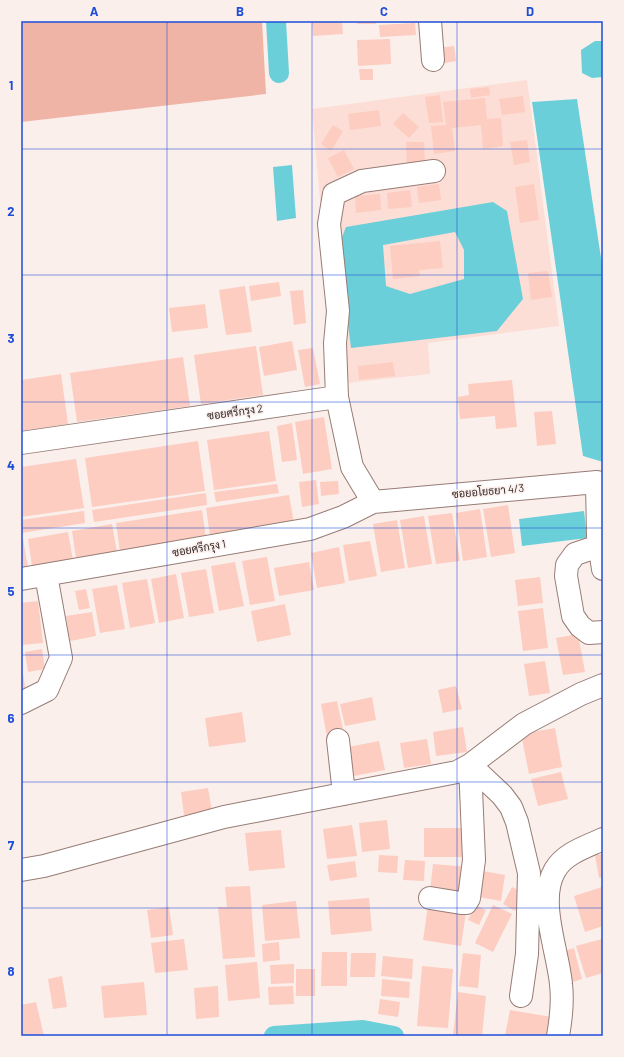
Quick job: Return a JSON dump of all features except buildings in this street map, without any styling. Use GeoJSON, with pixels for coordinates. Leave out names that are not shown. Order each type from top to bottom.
{"type":"FeatureCollection","features":[{"type":"Feature","properties":{"kind":"street"},"geometry":{"type":"LineString","coordinates":[[430,21],[433,60]]}},
{"type":"Feature","properties":{"kind":"street"},"geometry":{"type":"LineString","coordinates":[[373,502],[352,467],[337,397],[335,343],[338,311],[329,224],[334,194],[362,181],[434,171]]}},
{"type":"Feature","properties":{"kind":"street","name":"ซอยศรีกรุง 2"},"geometry":{"type":"LineString","coordinates":[[21,443],[337,397]]}},
{"type":"Feature","properties":{"kind":"street"},"geometry":{"type":"LineString","coordinates":[[600,482],[598,536],[603,569]]}},
{"type":"Feature","properties":{"kind":"street","name":"ซอยอโยธยา 4/3"},"geometry":{"type":"LineString","coordinates":[[373,502],[600,482]]}},
{"type":"Feature","properties":{"kind":"street","name":"ซอยศรีกรุง 1"},"geometry":{"type":"LineString","coordinates":[[21,579],[310,529],[343,517],[373,502]]}},
{"type":"Feature","properties":{"kind":"street"},"geometry":{"type":"LineString","coordinates":[[599,546],[574,554],[567,565],[566,576],[573,616],[580,626],[589,634],[603,632]]}},
{"type":"Feature","properties":{"kind":"street"},"geometry":{"type":"LineString","coordinates":[[21,703],[47,690],[61,658],[46,575]]}},
{"type":"Feature","properties":{"kind":"street"},"geometry":{"type":"LineString","coordinates":[[21,870],[44,866],[224,817],[457,772],[470,765],[524,724],[582,694],[603,685]]}},
{"type":"Feature","properties":{"kind":"street"},"geometry":{"type":"LineString","coordinates":[[338,740],[344,794]]}},
{"type":"Feature","properties":{"kind":"street"},"geometry":{"type":"LineString","coordinates":[[430,898],[466,903],[468,898],[474,860],[470,765]]}},
{"type":"Feature","properties":{"kind":"street"},"geometry":{"type":"LineString","coordinates":[[470,765],[502,796],[511,807],[517,822],[529,873],[527,954],[521,996]]}},
{"type":"Feature","properties":{"kind":"street"},"geometry":{"type":"LineString","coordinates":[[558,1036],[561,1022],[561,985],[548,910],[548,887],[555,870],[573,852],[603,839]]}},
{"type":"Feature","properties":{"kind":"shaded area"},"geometry":{"type":"Polygon","coordinates":[[[21,21],[262,21],[266,94],[21,122],[21,21]]]}},
{"type":"Feature","properties":{"kind":"shaded area"},"geometry":{"type":"Polygon","coordinates":[[[527,80],[559,326],[428,343],[430,374],[347,383],[326,269],[312,109],[527,80]]]}},
{"type":"Feature","properties":{"kind":"water"},"geometry":{"type":"Polygon","coordinates":[[[595,41],[603,41],[603,77],[592,78],[582,73],[581,50],[595,41]]]}},
{"type":"Feature","properties":{"kind":"water"},"geometry":{"type":"Polygon","coordinates":[[[577,99],[603,271],[603,462],[583,456],[532,102],[577,99]]]}},
{"type":"Feature","properties":{"kind":"water"},"geometry":{"type":"Polygon","coordinates":[[[292,165],[296,218],[277,221],[273,167],[292,165]]]}},
{"type":"Feature","properties":{"kind":"water"},"geometry":{"type":"Polygon","coordinates":[[[493,202],[507,211],[523,299],[497,331],[351,348],[338,247],[346,227],[493,202]],[[455,232],[383,245],[386,286],[410,294],[464,279],[464,250],[455,232]]]}},
{"type":"Feature","properties":{"kind":"water"},"geometry":{"type":"Polygon","coordinates":[[[584,511],[587,538],[522,546],[519,519],[584,511]]]}},
{"type":"Feature","properties":{"kind":"waterway"},"geometry":{"type":"LineString","coordinates":[[276,21],[279,73]]}},
{"type":"Feature","properties":{"kind":"waterway"},"geometry":{"type":"LineString","coordinates":[[274,1036],[363,1030],[394,1036]]}}]}
